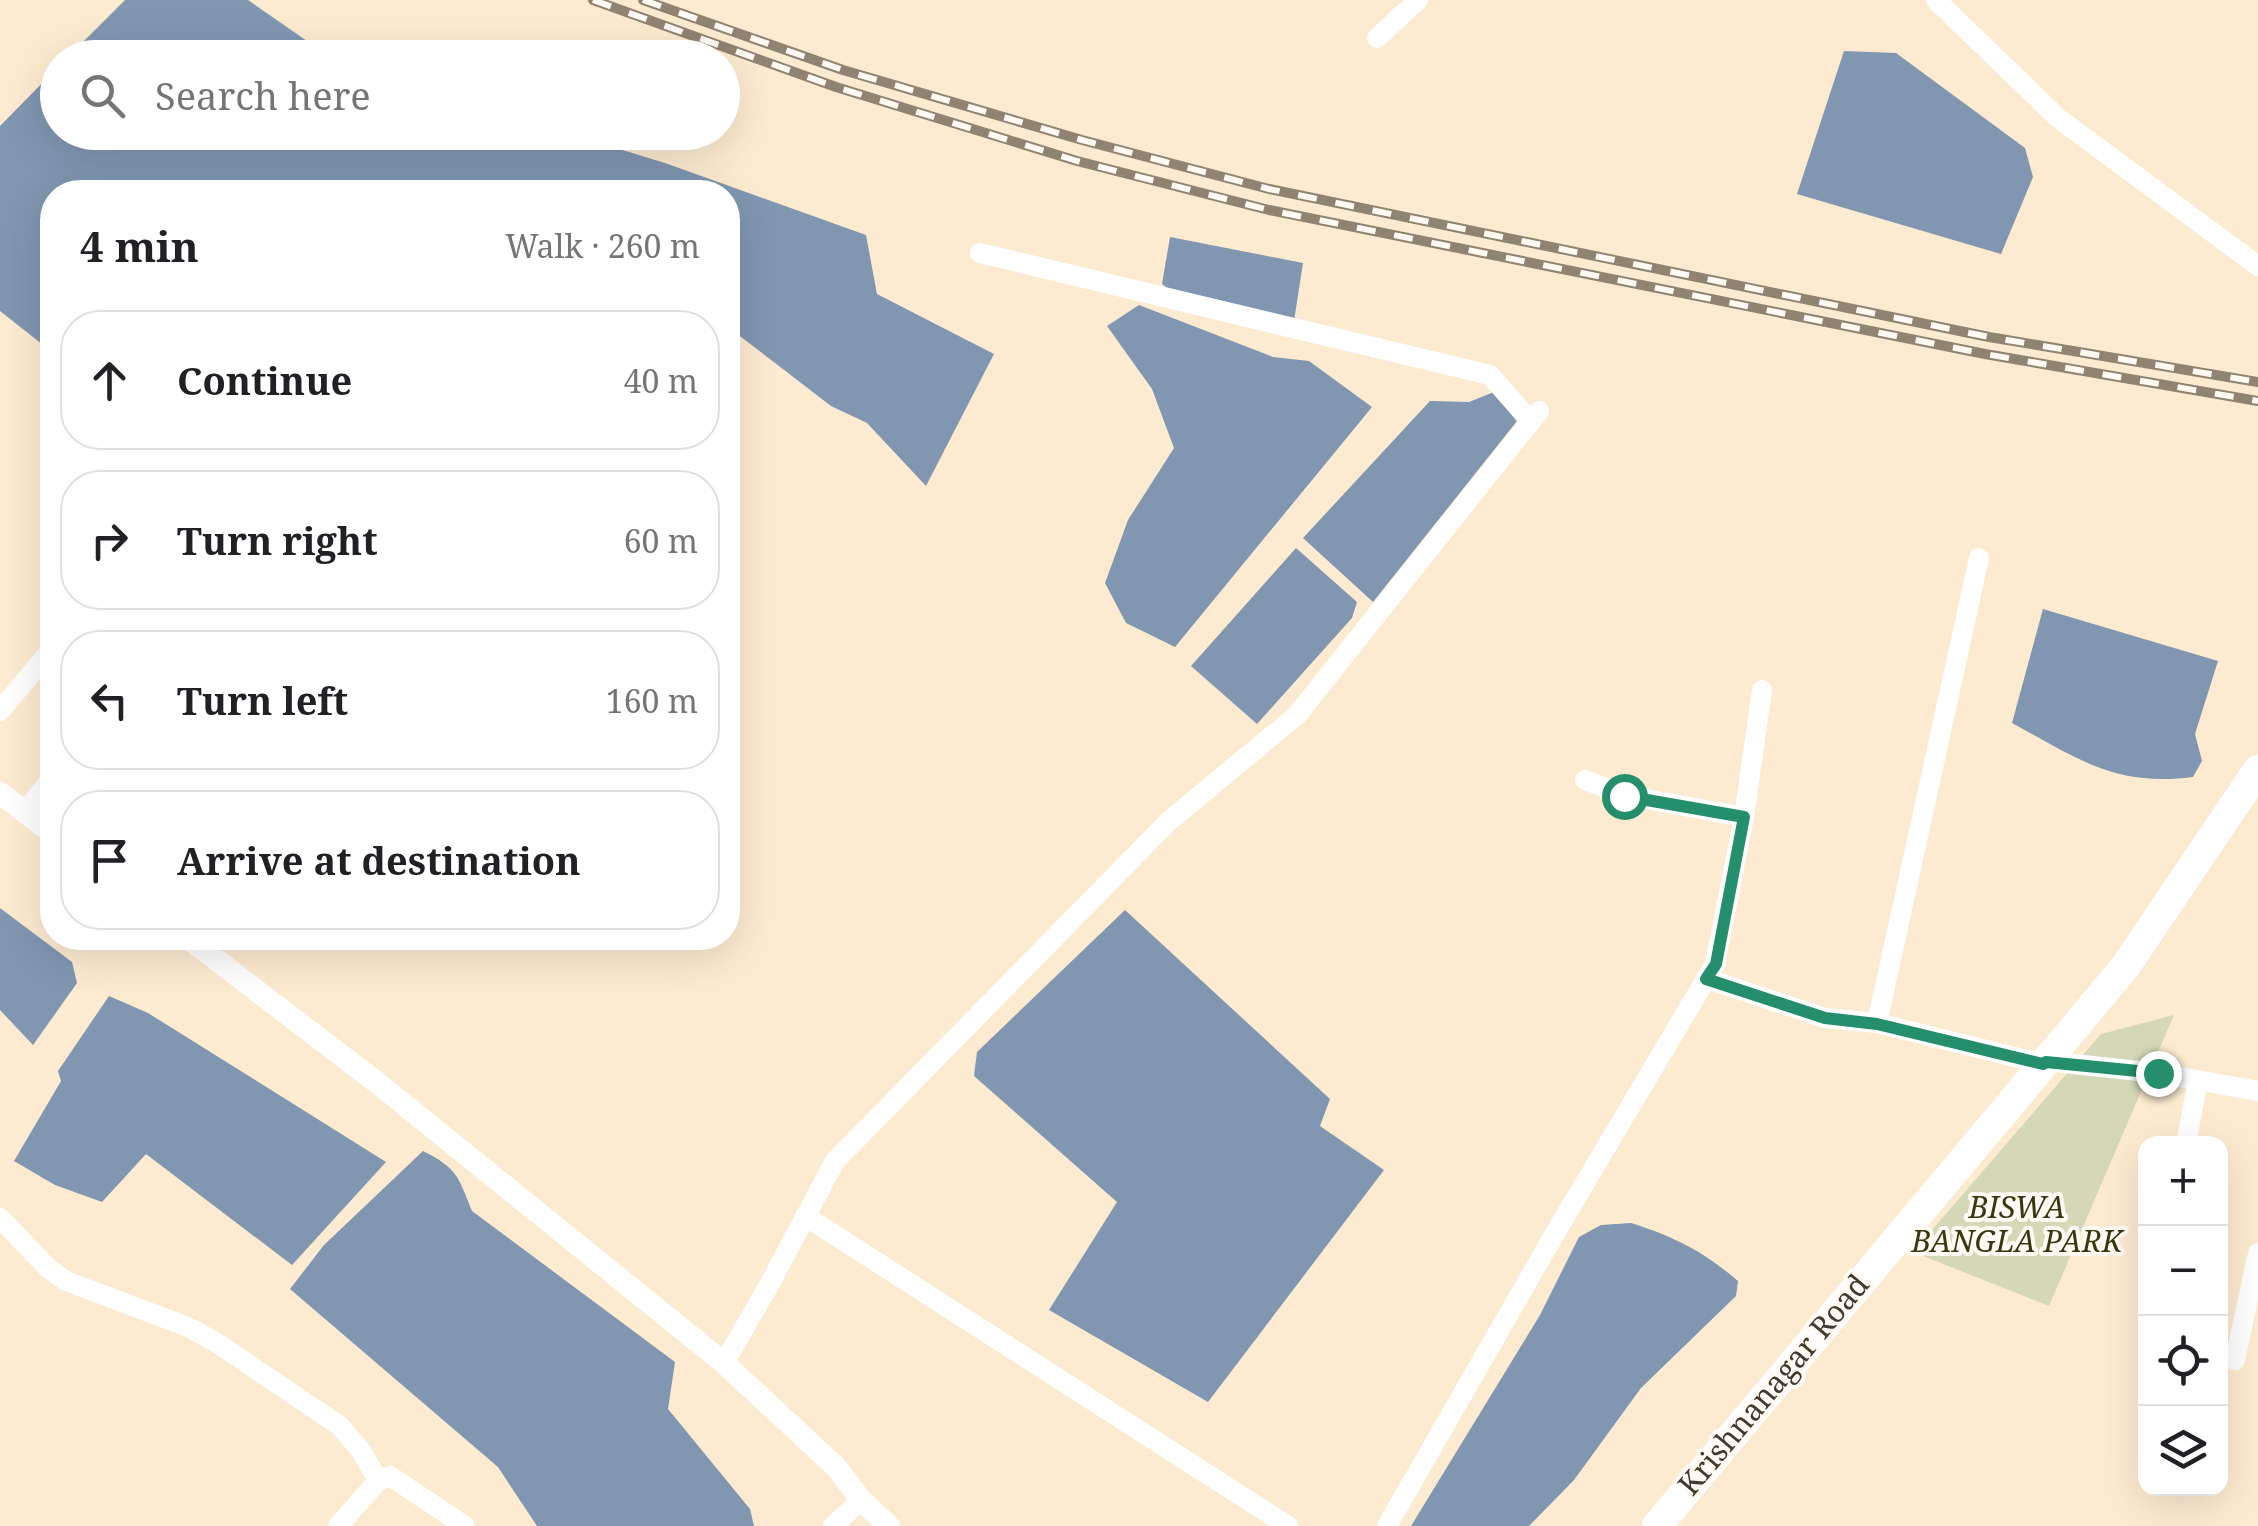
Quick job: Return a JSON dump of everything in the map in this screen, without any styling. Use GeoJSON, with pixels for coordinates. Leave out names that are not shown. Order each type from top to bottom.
{"type":"FeatureCollection","features":[{"type":"Feature","properties":{"kind":"main road","name":"Krishnanagar Road"},"geometry":{"type":"LineString","coordinates":[[1656,1526],[2125,967],[2258,770]]}},
{"type":"Feature","properties":{"kind":"street"},"geometry":{"type":"LineString","coordinates":[[1377,38],[1418,0]]}},
{"type":"Feature","properties":{"kind":"street"},"geometry":{"type":"LineString","coordinates":[[1936,0],[2058,118],[2258,266]]}},
{"type":"Feature","properties":{"kind":"street"},"geometry":{"type":"LineString","coordinates":[[724,1363],[834,1161],[1169,821],[1297,714],[1535,416],[1490,375],[980,253]]}},
{"type":"Feature","properties":{"kind":"street"},"geometry":{"type":"LineString","coordinates":[[1877,1024],[1979,558]]}},
{"type":"Feature","properties":{"kind":"street"},"geometry":{"type":"LineString","coordinates":[[0,711],[40,663]]}},
{"type":"Feature","properties":{"kind":"street"},"geometry":{"type":"LineString","coordinates":[[1387,1526],[1716,964],[1744,817],[1762,690]]}},
{"type":"Feature","properties":{"kind":"street"},"geometry":{"type":"LineString","coordinates":[[1585,780],[1624,796],[1744,817]]}},
{"type":"Feature","properties":{"kind":"street"},"geometry":{"type":"LineString","coordinates":[[0,792],[40,824]]}},
{"type":"Feature","properties":{"kind":"street"},"geometry":{"type":"LineString","coordinates":[[25,812],[40,793]]}},
{"type":"Feature","properties":{"kind":"street"},"geometry":{"type":"LineString","coordinates":[[204,950],[380,1085],[724,1363],[837,1468],[861,1500],[889,1526]]}},
{"type":"Feature","properties":{"kind":"street"},"geometry":{"type":"LineString","coordinates":[[1706,979],[1825,1018],[1877,1024],[2043,1064],[2158,1073],[2258,1091]]}},
{"type":"Feature","properties":{"kind":"street"},"geometry":{"type":"LineString","coordinates":[[2188,1136],[2198,1080]]}},
{"type":"Feature","properties":{"kind":"street"},"geometry":{"type":"LineString","coordinates":[[805,1216],[1278,1523]]}},
{"type":"Feature","properties":{"kind":"street"},"geometry":{"type":"LineString","coordinates":[[0,1218],[49,1269],[66,1281],[188,1327],[321,1411],[362,1452],[378,1480]]}},
{"type":"Feature","properties":{"kind":"street"},"geometry":{"type":"LineString","coordinates":[[2235,1360],[2258,1253]]}},
{"type":"Feature","properties":{"kind":"street"},"geometry":{"type":"LineString","coordinates":[[338,1526],[378,1480],[390,1476],[465,1526]]}},
{"type":"Feature","properties":{"kind":"street"},"geometry":{"type":"LineString","coordinates":[[833,1526],[861,1500]]}},
{"type":"Feature","properties":{"kind":"green space","name":"BISWA BANGLA PARK"},"geometry":{"type":"Polygon","coordinates":[[[2174,1015],[2049,1306],[1913,1252],[2101,1034],[2174,1015]]]}},
{"type":"Feature","properties":{"kind":"water"},"geometry":{"type":"Polygon","coordinates":[[[125,0],[248,0],[306,40],[85,40],[125,0]]]}},
{"type":"Feature","properties":{"kind":"water"},"geometry":{"type":"Polygon","coordinates":[[[1844,51],[1896,53],[2025,148],[2033,177],[2001,254],[1797,194],[1844,51]]]}},
{"type":"Feature","properties":{"kind":"water"},"geometry":{"type":"Polygon","coordinates":[[[40,85],[40,150],[623,150],[712,180],[40,180],[40,343],[0,311],[0,126],[40,85]]]}},
{"type":"Feature","properties":{"kind":"water"},"geometry":{"type":"Polygon","coordinates":[[[740,190],[866,235],[877,294],[994,354],[926,486],[867,423],[831,406],[740,336],[740,190]]]}},
{"type":"Feature","properties":{"kind":"water"},"geometry":{"type":"Polygon","coordinates":[[[1170,237],[1303,263],[1294,321],[1202,313],[1162,284],[1170,237]]]}},
{"type":"Feature","properties":{"kind":"water"},"geometry":{"type":"Polygon","coordinates":[[[1139,305],[1273,357],[1309,361],[1372,407],[1175,647],[1126,623],[1105,583],[1128,520],[1174,448],[1152,389],[1107,326],[1139,305]]]}},
{"type":"Feature","properties":{"kind":"water"},"geometry":{"type":"Polygon","coordinates":[[[1494,392],[1517,421],[1373,602],[1303,538],[1430,401],[1469,402],[1494,392]]]}},
{"type":"Feature","properties":{"kind":"water"},"geometry":{"type":"Polygon","coordinates":[[[1296,548],[1357,602],[1352,618],[1257,724],[1191,666],[1296,548]]]}},
{"type":"Feature","properties":{"kind":"water"},"geometry":{"type":"Polygon","coordinates":[[[2043,609],[2218,661],[2195,734],[2202,761],[2193,777],[2141,778],[2119,774],[2078,759],[2012,723],[2043,609]]]}},
{"type":"Feature","properties":{"kind":"water"},"geometry":{"type":"Polygon","coordinates":[[[0,908],[40,938],[40,950],[56,950],[72,962],[77,983],[33,1045],[0,1010],[0,908]]]}},
{"type":"Feature","properties":{"kind":"water"},"geometry":{"type":"Polygon","coordinates":[[[1125,910],[1330,1099],[1320,1126],[1384,1170],[1208,1402],[1049,1310],[1117,1202],[974,1076],[977,1052],[1125,910]]]}},
{"type":"Feature","properties":{"kind":"water"},"geometry":{"type":"Polygon","coordinates":[[[109,996],[148,1013],[386,1162],[292,1265],[146,1154],[102,1202],[55,1185],[14,1161],[61,1081],[58,1071],[109,996]]]}},
{"type":"Feature","properties":{"kind":"water"},"geometry":{"type":"Polygon","coordinates":[[[423,1151],[455,1174],[472,1211],[675,1362],[668,1409],[750,1509],[754,1526],[537,1526],[498,1467],[290,1289],[324,1245],[423,1151]]]}},
{"type":"Feature","properties":{"kind":"water"},"geometry":{"type":"Polygon","coordinates":[[[1631,1223],[1675,1240],[1713,1261],[1738,1281],[1736,1296],[1641,1388],[1574,1480],[1529,1526],[1411,1526],[1540,1315],[1579,1237],[1601,1225],[1631,1223]]]}},
{"type":"Feature","properties":{"kind":"railway"},"geometry":{"type":"LineString","coordinates":[[593,0],[705,40]]}},
{"type":"Feature","properties":{"kind":"railway"},"geometry":{"type":"LineString","coordinates":[[643,0],[843,70],[1082,140],[1269,189],[1989,337],[2258,382]]}},
{"type":"Feature","properties":{"kind":"railway"},"geometry":{"type":"LineString","coordinates":[[740,53],[836,87],[1077,161],[1269,210],[1985,354],[2258,401]]}},
{"type":"Feature","properties":{"kind":"route"},"geometry":{"type":"LineString","coordinates":[[1624,796],[1744,817],[1716,964],[1706,979],[1825,1018],[1877,1024],[2043,1064],[2158,1073]]}}]}
